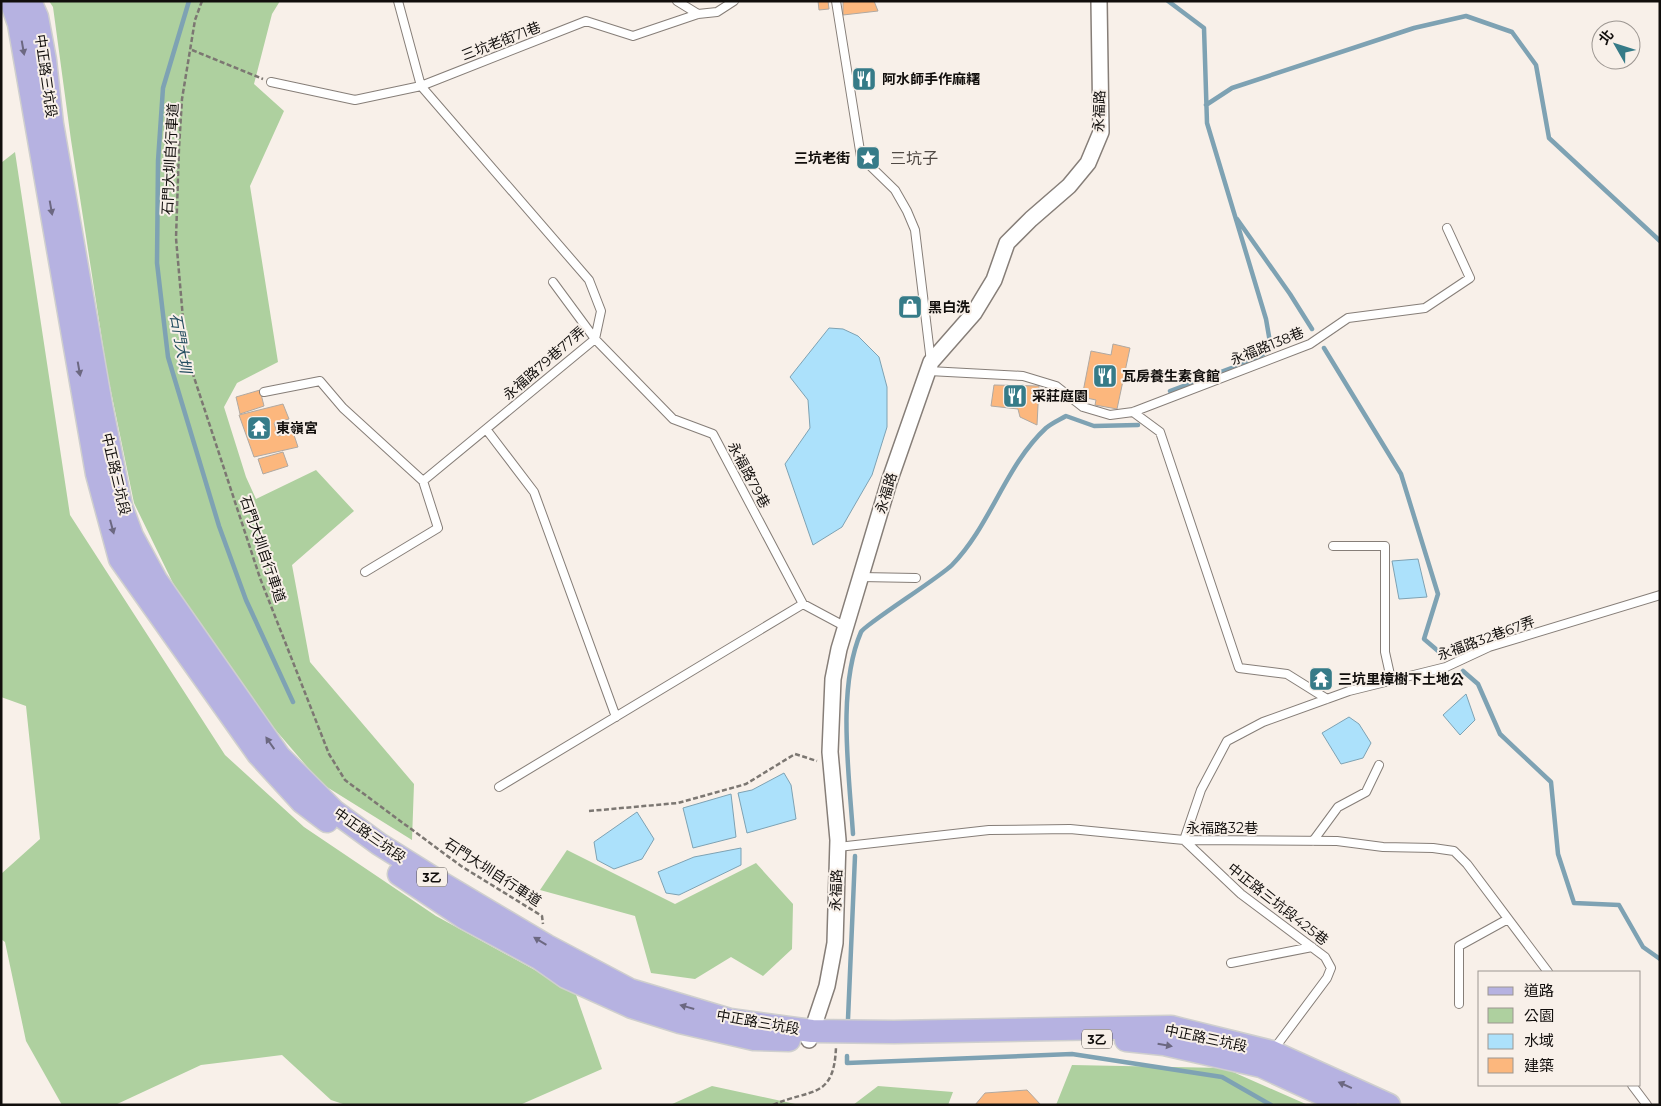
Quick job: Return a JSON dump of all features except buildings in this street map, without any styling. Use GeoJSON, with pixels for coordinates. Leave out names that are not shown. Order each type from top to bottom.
{"type":"FeatureCollection","features":[{"type":"Feature","properties":{"kind":"main road","name":"中正路三坑段"},"geometry":{"type":"LineString","coordinates":[[11,1],[19,24],[98,474],[120,559],[258,754],[302,802],[368,853],[465,918],[539,958],[566,977],[632,1007],[680,1022],[754,1039],[894,1032],[1171,1027],[1266,1059],[1389,1105]]}},
{"type":"Feature","properties":{"kind":"main road","name":"中正路三坑段"},"geometry":{"type":"LineString","coordinates":[[30,1],[37,17],[45,60],[52,124],[101,406],[121,506],[132,536],[156,580],[279,756],[334,811],[412,864],[547,946],[630,990],[730,1020],[811,1036],[836,1043],[863,1045],[1118,1038],[1164,1044],[1266,1059],[1346,1105]]}},
{"type":"Feature","properties":{"kind":"street","name":"永福路"},"geometry":{"type":"LineString","coordinates":[[811,1036],[827,986],[835,943],[838,847],[831,765],[833,679],[846,627],[889,482],[930,367],[974,313],[994,280],[1007,243],[1069,186],[1088,163],[1101,132],[1099,1]]}},
{"type":"Feature","properties":{"kind":"lane","name":"永福路79巷77弄"},"geometry":{"type":"LineString","coordinates":[[398,1],[421,86],[590,280],[601,311],[596,339],[423,481]]}},
{"type":"Feature","properties":{"kind":"lane"},"geometry":{"type":"LineString","coordinates":[[677,1],[698,14]]}},
{"type":"Feature","properties":{"kind":"lane","name":"三坑老街71巷"},"geometry":{"type":"LineString","coordinates":[[271,82],[355,100],[421,86],[586,21],[633,36],[698,14],[717,12],[734,1]]}},
{"type":"Feature","properties":{"kind":"lane"},"geometry":{"type":"LineString","coordinates":[[836,1],[861,157],[895,190],[914,230],[930,367]]}},
{"type":"Feature","properties":{"kind":"lane","name":"永福路138巷"},"geometry":{"type":"LineString","coordinates":[[930,367],[1023,376],[1056,386],[1083,407],[1110,415],[1133,412],[1310,344],[1348,318],[1425,308],[1470,278],[1447,228]]}},
{"type":"Feature","properties":{"kind":"lane","name":"永福路79巷"},"geometry":{"type":"LineString","coordinates":[[553,282],[596,339],[673,419],[713,434],[803,604]]}},
{"type":"Feature","properties":{"kind":"lane"},"geometry":{"type":"LineString","coordinates":[[264,392],[320,381],[343,408],[423,481],[438,528],[365,572]]}},
{"type":"Feature","properties":{"kind":"lane"},"geometry":{"type":"LineString","coordinates":[[1133,412],[1160,432],[1240,668],[1287,674],[1327,699]]}},
{"type":"Feature","properties":{"kind":"lane"},"geometry":{"type":"LineString","coordinates":[[486,429],[534,492],[616,717]]}},
{"type":"Feature","properties":{"kind":"lane"},"geometry":{"type":"LineString","coordinates":[[1333,546],[1385,546],[1385,652],[1391,679]]}},
{"type":"Feature","properties":{"kind":"lane"},"geometry":{"type":"LineString","coordinates":[[861,578],[916,578]]}},
{"type":"Feature","properties":{"kind":"lane","name":"永福路32巷67弄"},"geometry":{"type":"LineString","coordinates":[[1184,840],[1202,790],[1227,741],[1263,722],[1391,679],[1446,667],[1489,647],[1660,595]]}},
{"type":"Feature","properties":{"kind":"lane"},"geometry":{"type":"LineString","coordinates":[[499,787],[803,604],[846,627]]}},
{"type":"Feature","properties":{"kind":"lane"},"geometry":{"type":"LineString","coordinates":[[1313,841],[1338,807],[1366,792],[1379,765]]}},
{"type":"Feature","properties":{"kind":"lane","name":"永福路32巷"},"geometry":{"type":"LineString","coordinates":[[838,847],[989,830],[1070,830],[1184,840],[1337,841],[1383,847],[1433,848],[1454,851],[1467,864],[1547,971]]}},
{"type":"Feature","properties":{"kind":"lane","name":"中正路三坑段425巷"},"geometry":{"type":"LineString","coordinates":[[1184,840],[1240,894],[1325,957],[1331,968],[1327,978],[1266,1059]]}},
{"type":"Feature","properties":{"kind":"lane"},"geometry":{"type":"LineString","coordinates":[[1459,1004],[1459,946],[1508,919]]}},
{"type":"Feature","properties":{"kind":"lane"},"geometry":{"type":"LineString","coordinates":[[1231,962],[1312,947]]}},
{"type":"Feature","properties":{"kind":"lane"},"geometry":{"type":"LineString","coordinates":[[1633,1086],[1647,1105]]}},
{"type":"Feature","properties":{"kind":"path","name":"石門大圳自行車道"},"geometry":{"type":"LineString","coordinates":[[202,1],[195,20],[192,50],[182,99],[176,238],[186,353],[260,578],[329,754],[345,780],[461,866],[542,916],[547,946]]}},
{"type":"Feature","properties":{"kind":"path"},"geometry":{"type":"LineString","coordinates":[[192,50],[271,82]]}},
{"type":"Feature","properties":{"kind":"path"},"geometry":{"type":"LineString","coordinates":[[590,812],[678,803],[746,784],[795,754],[831,765]]}},
{"type":"Feature","properties":{"kind":"path"},"geometry":{"type":"LineString","coordinates":[[772,1105],[799,1098],[828,1083],[835,1069],[836,1043]]}},
{"type":"Feature","properties":{"kind":"green space"},"geometry":{"type":"Polygon","coordinates":[[[49,1],[280,1],[272,14],[254,84],[284,111],[250,186],[278,362],[237,383],[224,407],[246,477],[256,499],[316,470],[354,511],[292,565],[310,662],[414,784],[412,840],[322,784],[273,727],[188,614],[134,503],[107,372],[71,140],[53,7],[49,1]]]}},
{"type":"Feature","properties":{"kind":"green space"},"geometry":{"type":"Polygon","coordinates":[[[15,152],[70,515],[225,755],[304,827],[436,916],[575,992],[602,1069],[522,1104],[346,1105],[331,1100],[282,1055],[201,1065],[115,1105],[62,1105],[26,1041],[5,942],[1,939],[1,874],[40,839],[26,706],[1,697],[1,163],[15,152]]]}},
{"type":"Feature","properties":{"kind":"green space"},"geometry":{"type":"Polygon","coordinates":[[[567,850],[675,904],[756,863],[793,904],[792,949],[763,976],[731,957],[695,979],[651,973],[635,916],[540,890],[567,850]]]}},
{"type":"Feature","properties":{"kind":"green space"},"geometry":{"type":"Polygon","coordinates":[[[1072,1065],[1224,1068],[1308,1105],[1056,1105],[1072,1065]]]}},
{"type":"Feature","properties":{"kind":"green space"},"geometry":{"type":"Polygon","coordinates":[[[712,1086],[800,1105],[670,1105],[712,1086]]]}},
{"type":"Feature","properties":{"kind":"green space"},"geometry":{"type":"Polygon","coordinates":[[[878,1086],[953,1092],[948,1105],[853,1105],[878,1086]]]}},
{"type":"Feature","properties":{"kind":"water"},"geometry":{"type":"Polygon","coordinates":[[[829,328],[843,329],[858,336],[879,357],[887,387],[887,427],[872,475],[842,527],[813,545],[785,464],[810,428],[808,400],[790,377],[829,328]]]}},
{"type":"Feature","properties":{"kind":"water"},"geometry":{"type":"Polygon","coordinates":[[[1418,559],[1427,597],[1399,599],[1392,561],[1418,559]]]}},
{"type":"Feature","properties":{"kind":"water"},"geometry":{"type":"Polygon","coordinates":[[[1466,694],[1475,720],[1460,735],[1443,715],[1466,694]]]}},
{"type":"Feature","properties":{"kind":"water"},"geometry":{"type":"Polygon","coordinates":[[[1349,717],[1359,724],[1371,743],[1363,758],[1341,764],[1322,733],[1349,717]]]}},
{"type":"Feature","properties":{"kind":"water"},"geometry":{"type":"Polygon","coordinates":[[[784,773],[791,785],[796,819],[747,833],[738,793],[752,790],[784,773]]]}},
{"type":"Feature","properties":{"kind":"water"},"geometry":{"type":"Polygon","coordinates":[[[731,794],[736,837],[693,848],[683,808],[731,794]]]}},
{"type":"Feature","properties":{"kind":"water"},"geometry":{"type":"Polygon","coordinates":[[[637,812],[654,839],[642,859],[614,869],[597,860],[594,842],[637,812]]]}},
{"type":"Feature","properties":{"kind":"water"},"geometry":{"type":"Polygon","coordinates":[[[741,848],[741,865],[679,895],[666,893],[658,872],[694,857],[741,848]]]}},
{"type":"Feature","properties":{"kind":"waterway","name":"石門大圳"},"geometry":{"type":"LineString","coordinates":[[189,1],[163,88],[158,161],[157,263],[168,357],[219,526],[246,600],[293,702]]}},
{"type":"Feature","properties":{"kind":"waterway"},"geometry":{"type":"LineString","coordinates":[[1168,1],[1204,28],[1207,123],[1266,319],[1271,348],[1258,358],[1170,391]]}},
{"type":"Feature","properties":{"kind":"waterway"},"geometry":{"type":"LineString","coordinates":[[1206,105],[1232,88],[1414,28],[1466,16],[1512,32],[1536,65],[1549,138],[1660,241]]}},
{"type":"Feature","properties":{"kind":"waterway"},"geometry":{"type":"LineString","coordinates":[[1237,219],[1290,294],[1312,329]]}},
{"type":"Feature","properties":{"kind":"waterway"},"geometry":{"type":"LineString","coordinates":[[1324,348],[1401,474],[1438,594],[1424,639],[1444,656]]}},
{"type":"Feature","properties":{"kind":"waterway"},"geometry":{"type":"LineString","coordinates":[[853,834],[847,758],[847,704],[849,679],[861,632],[952,565],[977,532],[1019,460],[1048,426],[1066,416],[1094,426],[1138,425]]}},
{"type":"Feature","properties":{"kind":"waterway"},"geometry":{"type":"LineString","coordinates":[[1463,671],[1478,684],[1500,734],[1551,782],[1558,854],[1574,903],[1619,905],[1643,947],[1660,959]]}},
{"type":"Feature","properties":{"kind":"waterway"},"geometry":{"type":"LineString","coordinates":[[848,1019],[855,856]]}},
{"type":"Feature","properties":{"kind":"waterway"},"geometry":{"type":"LineString","coordinates":[[847,1056],[847,1063],[1072,1054],[1222,1077],[1271,1105]]}},
{"type":"Feature","properties":{"kind":"place","name":"阿水師手作麻糬"},"geometry":{"type":"Point","coordinates":[864,79]}},
{"type":"Feature","properties":{"kind":"place","name":"三坑老街"},"geometry":{"type":"Point","coordinates":[868,158]}},
{"type":"Feature","properties":{"kind":"place","name":"黑白洗"},"geometry":{"type":"Point","coordinates":[910,307]}},
{"type":"Feature","properties":{"kind":"place","name":"瓦房養生素食館"},"geometry":{"type":"Point","coordinates":[1105,376]}},
{"type":"Feature","properties":{"kind":"place","name":"采莊庭園"},"geometry":{"type":"Point","coordinates":[1015,396]}},
{"type":"Feature","properties":{"kind":"place","name":"東嶺宮"},"geometry":{"type":"Point","coordinates":[259,428]}},
{"type":"Feature","properties":{"kind":"place","name":"三坑里樟樹下土地公"},"geometry":{"type":"Point","coordinates":[1321,679]}},
{"type":"Feature","properties":{"kind":"district","name":"三坑子"},"geometry":{"type":"Point","coordinates":[914,158]}}]}
